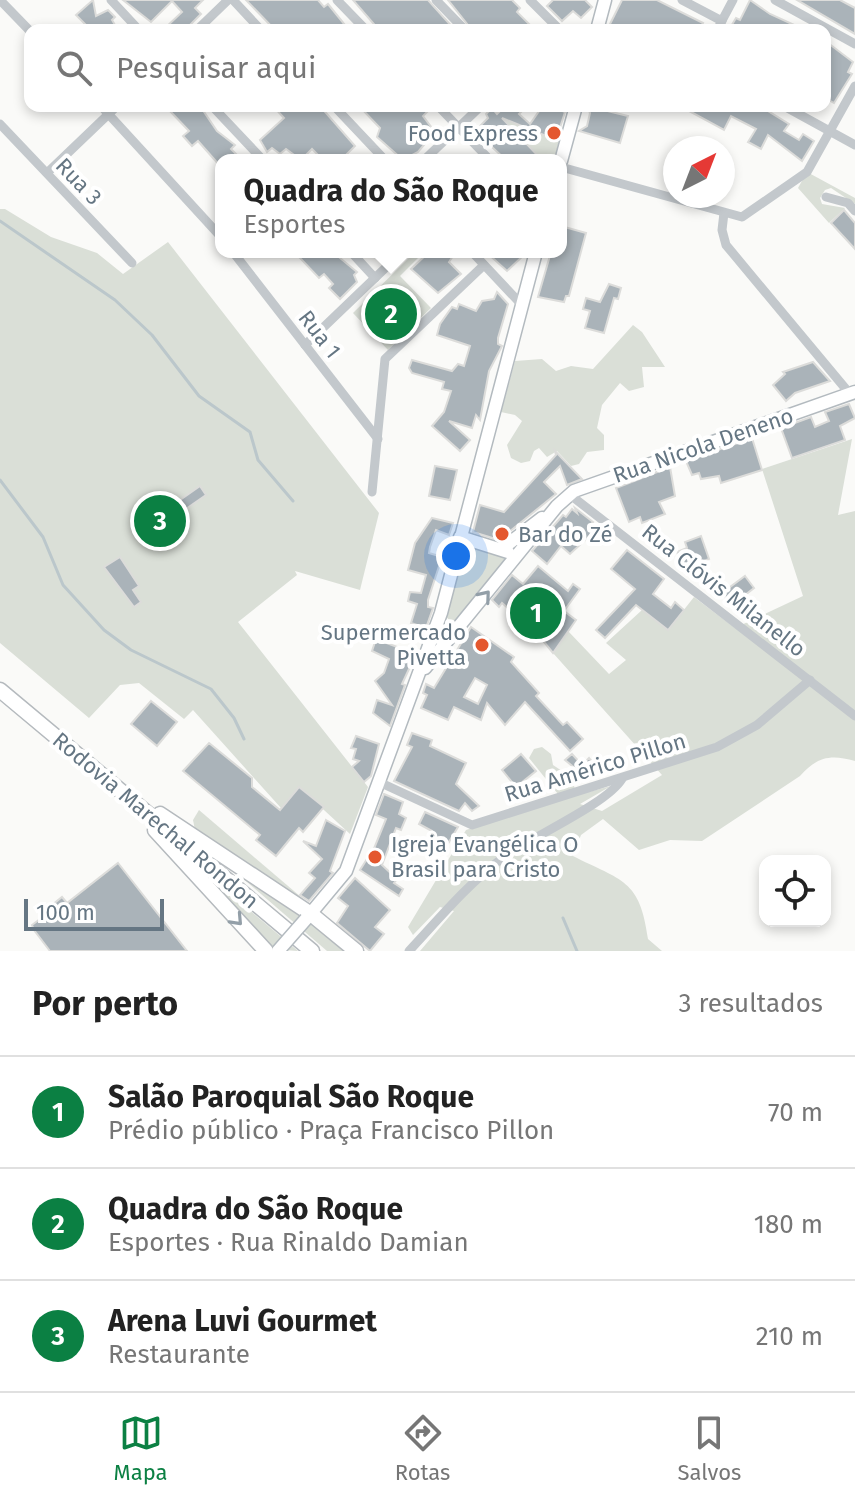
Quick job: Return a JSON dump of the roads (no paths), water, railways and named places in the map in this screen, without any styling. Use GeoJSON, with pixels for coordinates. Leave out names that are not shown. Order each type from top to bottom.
{"type":"FeatureCollection","features":[{"type":"Feature","properties":{"kind":"main road"},"geometry":{"type":"LineString","coordinates":[[599,24],[605,0]]}},
{"type":"Feature","properties":{"kind":"main road"},"geometry":{"type":"LineString","coordinates":[[563,154],[574,112]]}},
{"type":"Feature","properties":{"kind":"main road"},"geometry":{"type":"LineString","coordinates":[[278,951],[345,874],[440,619],[534,258]]}},
{"type":"Feature","properties":{"kind":"main road","name":"Rua Nicola Deneno"},"geometry":{"type":"LineString","coordinates":[[557,506],[569,494],[853,393]]}},
{"type":"Feature","properties":{"kind":"main road"},"geometry":{"type":"LineString","coordinates":[[503,548],[557,506]]}},
{"type":"Feature","properties":{"kind":"main road"},"geometry":{"type":"LineString","coordinates":[[418,676],[557,506]]}},
{"type":"Feature","properties":{"kind":"main road"},"geometry":{"type":"LineString","coordinates":[[460,537],[503,548],[513,562]]}},
{"type":"Feature","properties":{"kind":"main road"},"geometry":{"type":"LineString","coordinates":[[440,619],[446,628],[457,629]]}},
{"type":"Feature","properties":{"kind":"main road","name":"Rodovia Marechal Rondon"},"geometry":{"type":"LineString","coordinates":[[0,690],[312,951]]}},
{"type":"Feature","properties":{"kind":"main road"},"geometry":{"type":"LineString","coordinates":[[108,780],[356,951]]}},
{"type":"Feature","properties":{"kind":"main road"},"geometry":{"type":"LineString","coordinates":[[108,780],[266,951]]}},
{"type":"Feature","properties":{"kind":"street"},"geometry":{"type":"LineString","coordinates":[[0,0],[24,25]]}},
{"type":"Feature","properties":{"kind":"street"},"geometry":{"type":"LineString","coordinates":[[111,0],[133,24]]}},
{"type":"Feature","properties":{"kind":"street"},"geometry":{"type":"LineString","coordinates":[[204,24],[231,0],[255,24]]}},
{"type":"Feature","properties":{"kind":"street"},"geometry":{"type":"LineString","coordinates":[[337,0],[360,24]]}},
{"type":"Feature","properties":{"kind":"street"},"geometry":{"type":"LineString","coordinates":[[436,0],[459,24]]}},
{"type":"Feature","properties":{"kind":"street"},"geometry":{"type":"LineString","coordinates":[[530,0],[554,24]]}},
{"type":"Feature","properties":{"kind":"street"},"geometry":{"type":"LineString","coordinates":[[682,0],[716,24]]}},
{"type":"Feature","properties":{"kind":"street"},"geometry":{"type":"LineString","coordinates":[[720,24],[733,0]]}},
{"type":"Feature","properties":{"kind":"street"},"geometry":{"type":"LineString","coordinates":[[775,0],[819,24]]}},
{"type":"Feature","properties":{"kind":"street"},"geometry":{"type":"LineString","coordinates":[[831,31],[855,44]]}},
{"type":"Feature","properties":{"kind":"street"},"geometry":{"type":"LineString","coordinates":[[567,169],[742,217],[807,172],[855,86]]}},
{"type":"Feature","properties":{"kind":"street"},"geometry":{"type":"LineString","coordinates":[[47,173],[103,112]]}},
{"type":"Feature","properties":{"kind":"street"},"geometry":{"type":"LineString","coordinates":[[107,112],[215,230]]}},
{"type":"Feature","properties":{"kind":"street"},"geometry":{"type":"LineString","coordinates":[[218,112],[257,154]]}},
{"type":"Feature","properties":{"kind":"street"},"geometry":{"type":"LineString","coordinates":[[340,112],[379,154]]}},
{"type":"Feature","properties":{"kind":"street"},"geometry":{"type":"LineString","coordinates":[[443,112],[484,154]]}},
{"type":"Feature","properties":{"kind":"street"},"geometry":{"type":"LineString","coordinates":[[430,154],[475,112]]}},
{"type":"Feature","properties":{"kind":"street"},"geometry":{"type":"LineString","coordinates":[[795,112],[855,145]]}},
{"type":"Feature","properties":{"kind":"street","name":"Rua 3"},"geometry":{"type":"LineString","coordinates":[[0,124],[132,263]]}},
{"type":"Feature","properties":{"kind":"street"},"geometry":{"type":"LineString","coordinates":[[826,197],[848,203],[855,211]]}},
{"type":"Feature","properties":{"kind":"street"},"geometry":{"type":"LineString","coordinates":[[724,213],[722,230],[726,245],[853,393]]}},
{"type":"Feature","properties":{"kind":"street","name":"Rua 1"},"geometry":{"type":"LineString","coordinates":[[238,258],[378,439]]}},
{"type":"Feature","properties":{"kind":"street"},"geometry":{"type":"LineString","coordinates":[[357,258],[375,278]]}},
{"type":"Feature","properties":{"kind":"street"},"geometry":{"type":"LineString","coordinates":[[305,345],[396,258]]}},
{"type":"Feature","properties":{"kind":"street"},"geometry":{"type":"LineString","coordinates":[[478,258],[521,304]]}},
{"type":"Feature","properties":{"kind":"street"},"geometry":{"type":"LineString","coordinates":[[372,492],[385,359],[484,265]]}},
{"type":"Feature","properties":{"kind":"street","name":"Rua Clóvis Milanello"},"geometry":{"type":"LineString","coordinates":[[569,494],[855,716]]}},
{"type":"Feature","properties":{"kind":"street","name":"Rua Américo Pillon"},"geometry":{"type":"LineString","coordinates":[[379,782],[469,825],[622,779],[736,739],[810,680]]}},
{"type":"Feature","properties":{"kind":"street"},"geometry":{"type":"LineString","coordinates":[[409,951],[496,863],[544,830],[603,800],[622,779]]}},
{"type":"Feature","properties":{"kind":"waterway"},"geometry":{"type":"LineString","coordinates":[[0,221],[115,300],[152,335],[199,396],[250,432],[258,460],[293,501]]}},
{"type":"Feature","properties":{"kind":"waterway"},"geometry":{"type":"LineString","coordinates":[[0,480],[43,537],[63,585],[104,630],[131,650],[211,689],[234,718],[244,739]]}},
{"type":"Feature","properties":{"kind":"waterway"},"geometry":{"type":"LineString","coordinates":[[563,918],[577,951]]}},
{"type":"Feature","properties":{"kind":"place","name":"Food Express"},"geometry":{"type":"Point","coordinates":[554,133]}},
{"type":"Feature","properties":{"kind":"place","name":"Quadra do São Roque"},"geometry":{"type":"Point","coordinates":[391,314]}},
{"type":"Feature","properties":{"kind":"place","name":"Arena Luvi Gourmet"},"geometry":{"type":"Point","coordinates":[160,521]}},
{"type":"Feature","properties":{"kind":"place","name":"Bar do Zé"},"geometry":{"type":"Point","coordinates":[502,534]}},
{"type":"Feature","properties":{"kind":"place","name":"Salão Paroquial São Roque"},"geometry":{"type":"Point","coordinates":[536,613]}},
{"type":"Feature","properties":{"kind":"place","name":"Supermercado Pivetta"},"geometry":{"type":"Point","coordinates":[482,645]}},
{"type":"Feature","properties":{"kind":"place","name":"Igreja Evangélica O Brasil para Cristo"},"geometry":{"type":"Point","coordinates":[375,857]}}]}
